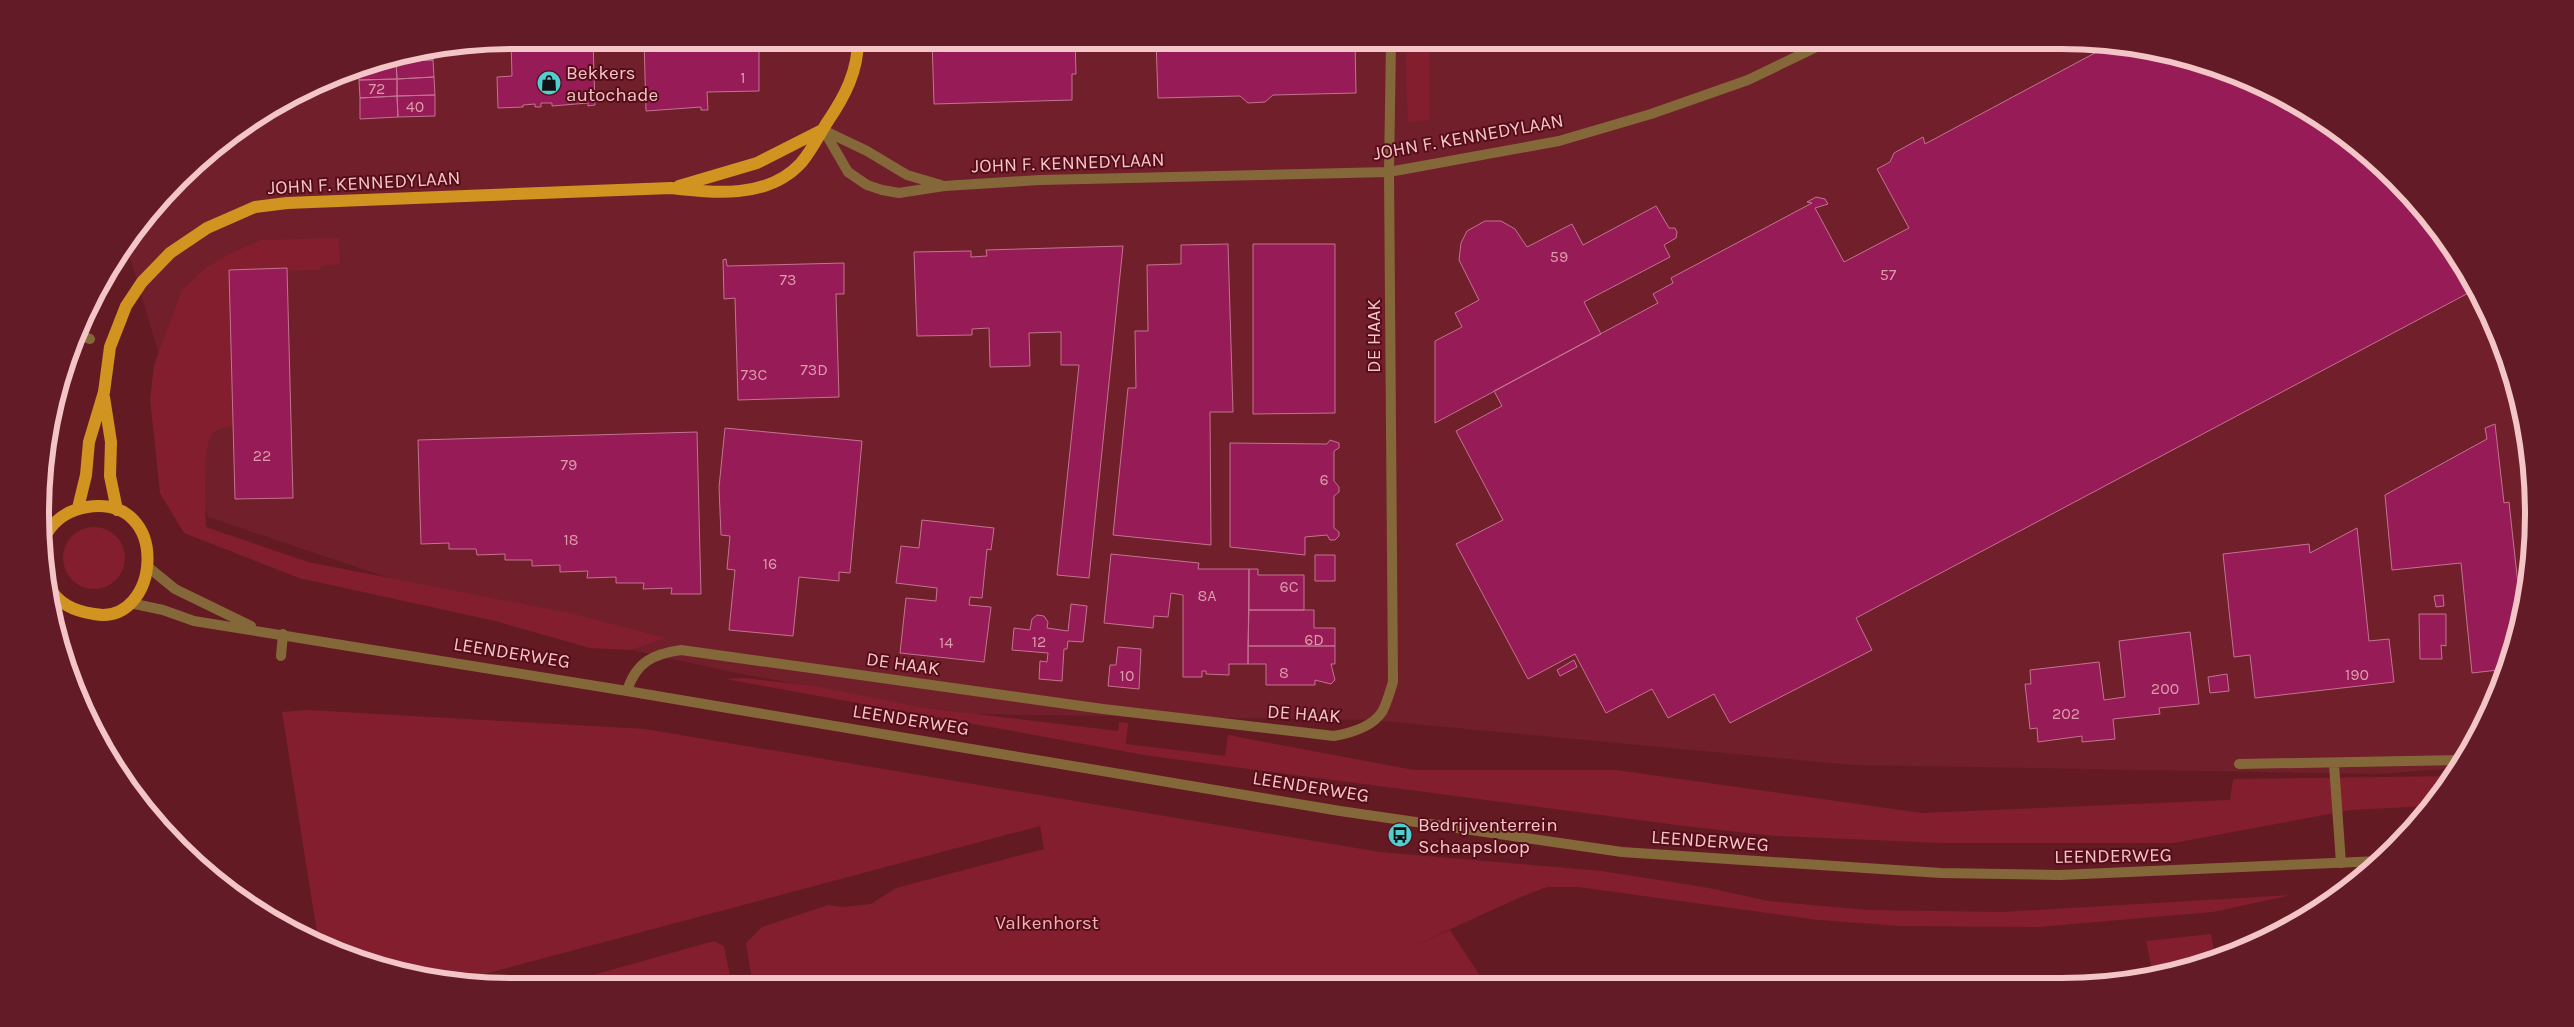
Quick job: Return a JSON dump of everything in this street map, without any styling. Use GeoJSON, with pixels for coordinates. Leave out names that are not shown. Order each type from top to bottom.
{"type":"FeatureCollection","features":[{"type":"Feature","properties":{"kind":"main road"},"geometry":{"type":"LineString","coordinates":[[823,130],[844,97],[850,82],[856,49]]}},
{"type":"Feature","properties":{"kind":"main road","name":"JOHN F. KENNEDYLAAN"},"geometry":{"type":"LineString","coordinates":[[671,188],[757,164],[823,130]]}},
{"type":"Feature","properties":{"kind":"main road","name":"JOHN F. KENNEDYLAAN"},"geometry":{"type":"LineString","coordinates":[[78,508],[86,475],[89,442],[104,392],[110,347],[126,306],[142,282],[170,253],[207,228],[255,207],[327,200],[671,188],[735,193],[766,184],[789,173],[800,164],[823,130]]}},
{"type":"Feature","properties":{"kind":"main road","name":"JOHN F. KENNEDYLAAN"},"geometry":{"type":"LineString","coordinates":[[104,392],[111,442],[110,476],[117,510]]}},
{"type":"Feature","properties":{"kind":"main road"},"geometry":{"type":"LineString","coordinates":[[50,530],[59,517],[78,508],[97,506],[117,510],[135,522],[144,535],[148,567],[142,589],[130,603],[117,612],[99,615],[81,612],[62,604],[57,597]]}},
{"type":"Feature","properties":{"kind":"street","name":"DE HAAK"},"geometry":{"type":"LineString","coordinates":[[627,691],[634,671],[647,661],[664,652],[681,650],[1103,709],[1334,736],[1352,733],[1367,725],[1382,712],[1393,682],[1389,172],[1391,49]]}},
{"type":"Feature","properties":{"kind":"street","name":"JOHN F. KENNEDYLAAN"},"geometry":{"type":"LineString","coordinates":[[823,130],[848,172],[867,185],[899,193],[944,186],[1148,176],[1389,172],[1559,140],[1651,114],[1748,80],[1812,49]]}},
{"type":"Feature","properties":{"kind":"street","name":"JOHN F. KENNEDYLAAN"},"geometry":{"type":"LineString","coordinates":[[823,130],[867,151],[906,175],[944,186]]}},
{"type":"Feature","properties":{"kind":"street"},"geometry":{"type":"LineString","coordinates":[[84,336],[90,339]]}},
{"type":"Feature","properties":{"kind":"street","name":"LEENDERWEG"},"geometry":{"type":"LineString","coordinates":[[148,567],[175,589],[262,631]]}},
{"type":"Feature","properties":{"kind":"street","name":"LEENDERWEG"},"geometry":{"type":"LineString","coordinates":[[130,603],[158,608],[194,621],[627,691],[1340,811],[1622,852],[1931,872],[2060,875],[2368,862]]}},
{"type":"Feature","properties":{"kind":"street"},"geometry":{"type":"LineString","coordinates":[[281,656],[283,634]]}},
{"type":"Feature","properties":{"kind":"street"},"geometry":{"type":"LineString","coordinates":[[2238,764],[2334,764],[2454,760]]}},
{"type":"Feature","properties":{"kind":"street"},"geometry":{"type":"LineString","coordinates":[[2334,764],[2341,863]]}},
{"type":"Feature","properties":{"kind":"shaded area"},"geometry":{"type":"Polygon","coordinates":[[[514,49],[2060,49],[2091,50],[2151,58],[2210,73],[2238,84],[2293,111],[2319,127],[2367,164],[2410,207],[2447,255],[2463,281],[2490,336],[2501,364],[2516,423],[2521,453],[2525,514],[2521,574],[2509,634],[2501,663],[2490,691],[2463,746],[2449,769],[2378,774],[1852,765],[1372,720],[973,714],[925,708],[732,672],[549,632],[208,517],[129,253],[164,207],[207,164],[255,127],[281,111],[336,84],[364,73],[393,65],[453,53],[514,49]]]}},
{"type":"Feature","properties":{"kind":"green space"},"geometry":{"type":"Polygon","coordinates":[[[1405,49],[1429,49],[1429,120],[1408,122],[1405,49]]]}},
{"type":"Feature","properties":{"kind":"green space"},"geometry":{"type":"Polygon","coordinates":[[[339,238],[340,264],[322,266],[319,270],[251,271],[236,426],[214,432],[207,449],[205,476],[206,527],[308,562],[574,614],[666,638],[630,650],[590,648],[495,621],[299,578],[184,533],[160,493],[150,399],[154,365],[182,290],[206,268],[229,254],[262,240],[339,238]]]}},
{"type":"Feature","properties":{"kind":"green space"},"geometry":{"type":"Polygon","coordinates":[[[62,406],[52,470],[53,453],[62,406]]]}},
{"type":"Feature","properties":{"kind":"green space"},"geometry":{"type":"Polygon","coordinates":[[[88,527],[100,527],[116,536],[123,546],[125,558],[123,570],[116,580],[100,589],[88,589],[77,584],[68,575],[63,564],[63,552],[68,541],[77,532],[88,527]]]}},
{"type":"Feature","properties":{"kind":"green space"},"geometry":{"type":"Polygon","coordinates":[[[745,678],[814,686],[925,708],[1118,731],[1119,722],[1128,723],[1126,744],[1225,756],[1228,735],[1414,770],[1616,770],[1922,813],[2230,800],[2233,779],[2444,776],[2421,806],[2351,810],[2174,843],[1941,843],[1776,836],[1692,827],[1150,756],[725,679],[745,678]]]}},
{"type":"Feature","properties":{"kind":"green space","name":"Valkenhorst"},"geometry":{"type":"Polygon","coordinates":[[[308,710],[645,729],[1380,852],[1602,871],[1709,888],[1768,901],[1869,910],[2002,912],[2291,895],[2213,912],[2038,927],[1900,926],[1818,920],[1578,887],[1547,887],[1409,948],[1450,930],[1481,978],[752,978],[746,943],[762,927],[828,905],[843,907],[871,904],[896,888],[1044,849],[1040,826],[476,976],[423,969],[393,962],[364,954],[317,934],[282,712],[308,710]]]}},
{"type":"Feature","properties":{"kind":"green space"},"geometry":{"type":"Polygon","coordinates":[[[2211,934],[2214,952],[2152,969],[2146,941],[2211,934]]]}},
{"type":"Feature","properties":{"kind":"green space"},"geometry":{"type":"Polygon","coordinates":[[[714,941],[724,946],[730,978],[582,978],[714,941]]]}},
{"type":"Feature","properties":{"kind":"building"},"geometry":{"type":"Polygon","coordinates":[[[511,49],[593,49],[595,105],[588,106],[588,103],[552,106],[552,103],[541,103],[541,107],[535,107],[535,104],[523,105],[523,107],[498,108],[497,77],[512,76],[511,49]]]}},
{"type":"Feature","properties":{"kind":"building"},"geometry":{"type":"Polygon","coordinates":[[[644,49],[783,49],[759,50],[759,91],[707,92],[708,110],[701,110],[701,107],[646,111],[644,49]]]}},
{"type":"Feature","properties":{"kind":"building"},"geometry":{"type":"Polygon","coordinates":[[[932,49],[1075,49],[1076,74],[1072,74],[1072,100],[934,104],[932,49]]]}},
{"type":"Feature","properties":{"kind":"building"},"geometry":{"type":"Polygon","coordinates":[[[1156,49],[1355,49],[1356,93],[1273,95],[1265,102],[1248,103],[1240,96],[1158,98],[1156,49]]]}},
{"type":"Feature","properties":{"kind":"building"},"geometry":{"type":"Polygon","coordinates":[[[2099,51],[2151,58],[2181,65],[2210,73],[2266,97],[2319,127],[2343,145],[2367,164],[2410,207],[2447,255],[2469,293],[1856,618],[1872,650],[1730,723],[1714,694],[1668,718],[1652,689],[1606,713],[1575,654],[1528,679],[1456,544],[1503,520],[1456,431],[1502,406],[1494,391],[1658,303],[1653,294],[1673,283],[1671,278],[1812,203],[1807,202],[1816,197],[1825,199],[1828,204],[1815,208],[1844,262],[1909,228],[1877,169],[1890,162],[1894,153],[1923,137],[1925,144],[2099,51]]]}},
{"type":"Feature","properties":{"kind":"building"},"geometry":{"type":"Polygon","coordinates":[[[433,56],[433,60],[412,61],[433,56]]]}},
{"type":"Feature","properties":{"kind":"building"},"geometry":{"type":"Polygon","coordinates":[[[433,60],[434,77],[397,79],[396,64],[412,61],[433,60]]]}},
{"type":"Feature","properties":{"kind":"building"},"geometry":{"type":"Polygon","coordinates":[[[396,64],[397,79],[359,80],[359,75],[396,64]]]}},
{"type":"Feature","properties":{"kind":"building"},"geometry":{"type":"Polygon","coordinates":[[[434,77],[435,95],[397,96],[397,79],[434,77]]]}},
{"type":"Feature","properties":{"kind":"building"},"geometry":{"type":"Polygon","coordinates":[[[397,79],[397,96],[360,98],[359,80],[397,79]]]}},
{"type":"Feature","properties":{"kind":"building"},"geometry":{"type":"Polygon","coordinates":[[[435,95],[435,116],[398,117],[397,96],[435,95]]]}},
{"type":"Feature","properties":{"kind":"building"},"geometry":{"type":"Polygon","coordinates":[[[397,96],[398,117],[360,119],[360,98],[397,96]]]}},
{"type":"Feature","properties":{"kind":"building"},"geometry":{"type":"Polygon","coordinates":[[[1656,206],[1669,228],[1675,228],[1677,232],[1676,238],[1664,245],[1670,257],[1584,302],[1601,334],[1435,423],[1435,341],[1462,327],[1455,313],[1479,300],[1459,260],[1461,243],[1467,231],[1485,221],[1501,221],[1515,229],[1527,247],[1572,224],[1583,245],[1656,206]]]}},
{"type":"Feature","properties":{"kind":"building"},"geometry":{"type":"Polygon","coordinates":[[[1228,244],[1233,412],[1210,412],[1211,545],[1113,535],[1128,388],[1136,388],[1135,331],[1148,331],[1147,265],[1181,264],[1181,245],[1228,244]]]}},
{"type":"Feature","properties":{"kind":"building"},"geometry":{"type":"Polygon","coordinates":[[[1253,244],[1335,244],[1335,413],[1253,414],[1253,244]]]}},
{"type":"Feature","properties":{"kind":"building"},"geometry":{"type":"Polygon","coordinates":[[[1123,246],[1089,578],[1057,575],[1079,365],[1061,365],[1061,332],[1029,333],[1030,366],[990,367],[989,328],[972,329],[972,335],[917,336],[914,252],[971,251],[971,257],[987,256],[986,250],[1123,246]]]}},
{"type":"Feature","properties":{"kind":"building"},"geometry":{"type":"Polygon","coordinates":[[[726,259],[727,266],[844,263],[844,294],[836,294],[839,397],[738,400],[735,298],[724,299],[723,260],[726,259]]]}},
{"type":"Feature","properties":{"kind":"building"},"geometry":{"type":"Polygon","coordinates":[[[287,268],[293,498],[235,499],[229,270],[287,268]]]}},
{"type":"Feature","properties":{"kind":"building"},"geometry":{"type":"Polygon","coordinates":[[[2495,424],[2504,503],[2509,502],[2518,589],[2509,634],[2498,670],[2472,673],[2461,563],[2392,570],[2385,495],[2487,439],[2485,428],[2495,424]]]}},
{"type":"Feature","properties":{"kind":"building"},"geometry":{"type":"Polygon","coordinates":[[[725,428],[862,441],[850,573],[839,572],[839,581],[799,577],[793,636],[729,630],[735,570],[727,569],[730,536],[721,535],[719,487],[725,428]]]}},
{"type":"Feature","properties":{"kind":"building"},"geometry":{"type":"Polygon","coordinates":[[[697,432],[701,594],[671,594],[672,588],[643,589],[644,583],[616,583],[616,577],[587,578],[588,571],[560,572],[560,565],[532,566],[532,560],[505,560],[505,554],[477,555],[476,549],[449,549],[449,543],[421,544],[418,440],[697,432]]]}},
{"type":"Feature","properties":{"kind":"building"},"geometry":{"type":"Polygon","coordinates":[[[1330,440],[1339,443],[1339,448],[1334,451],[1334,481],[1339,487],[1339,492],[1334,496],[1334,528],[1339,532],[1339,536],[1335,540],[1330,540],[1327,535],[1305,537],[1305,555],[1230,547],[1230,443],[1327,444],[1330,440]]]}},
{"type":"Feature","properties":{"kind":"building"},"geometry":{"type":"Polygon","coordinates":[[[922,520],[994,528],[991,550],[987,549],[982,598],[970,597],[969,605],[991,607],[984,662],[900,653],[906,598],[936,601],[937,588],[896,583],[901,546],[919,548],[922,520]]]}},
{"type":"Feature","properties":{"kind":"building"},"geometry":{"type":"Polygon","coordinates":[[[2357,528],[2369,641],[2389,639],[2394,682],[2255,698],[2250,655],[2234,657],[2223,554],[2309,544],[2310,553],[2357,528]]]}},
{"type":"Feature","properties":{"kind":"building"},"geometry":{"type":"Polygon","coordinates":[[[1111,554],[1199,563],[1198,569],[1249,569],[1248,664],[1229,664],[1229,675],[1206,674],[1206,671],[1202,671],[1202,677],[1183,677],[1183,595],[1171,593],[1168,617],[1154,616],[1153,628],[1104,623],[1111,554]]]}},
{"type":"Feature","properties":{"kind":"building"},"geometry":{"type":"Polygon","coordinates":[[[1315,555],[1335,555],[1335,581],[1315,581],[1315,555]]]}},
{"type":"Feature","properties":{"kind":"building"},"geometry":{"type":"Polygon","coordinates":[[[1249,569],[1258,569],[1258,575],[1304,575],[1304,610],[1249,610],[1249,569]]]}},
{"type":"Feature","properties":{"kind":"building"},"geometry":{"type":"Polygon","coordinates":[[[2443,595],[2444,606],[2436,607],[2434,596],[2443,595]]]}},
{"type":"Feature","properties":{"kind":"building"},"geometry":{"type":"Polygon","coordinates":[[[1071,604],[1087,606],[1083,642],[1068,641],[1067,649],[1064,649],[1062,681],[1039,679],[1040,661],[1047,662],[1048,653],[1012,650],[1014,628],[1030,630],[1032,619],[1037,615],[1044,616],[1048,622],[1047,628],[1068,631],[1071,604]]]}},
{"type":"Feature","properties":{"kind":"building"},"geometry":{"type":"Polygon","coordinates":[[[1249,610],[1314,610],[1314,628],[1335,628],[1335,646],[1248,646],[1249,610]]]}},
{"type":"Feature","properties":{"kind":"building"},"geometry":{"type":"Polygon","coordinates":[[[2419,614],[2446,614],[2446,646],[2441,645],[2442,659],[2420,659],[2419,614]]]}},
{"type":"Feature","properties":{"kind":"building"},"geometry":{"type":"Polygon","coordinates":[[[2190,632],[2199,704],[2159,708],[2160,714],[2113,719],[2115,739],[2082,742],[2082,736],[2038,742],[2037,728],[2030,729],[2025,684],[2031,684],[2030,670],[2099,662],[2104,700],[2125,697],[2119,641],[2190,632]]]}},
{"type":"Feature","properties":{"kind":"building"},"geometry":{"type":"Polygon","coordinates":[[[1248,646],[1335,646],[1335,664],[1331,664],[1335,680],[1331,684],[1315,680],[1315,685],[1266,685],[1266,664],[1248,664],[1248,646]]]}},
{"type":"Feature","properties":{"kind":"building"},"geometry":{"type":"Polygon","coordinates":[[[1118,647],[1141,649],[1139,689],[1108,686],[1110,665],[1116,665],[1118,647]]]}},
{"type":"Feature","properties":{"kind":"building"},"geometry":{"type":"Polygon","coordinates":[[[1574,660],[1577,667],[1560,676],[1557,670],[1574,660]]]}},
{"type":"Feature","properties":{"kind":"building"},"geometry":{"type":"Polygon","coordinates":[[[2227,674],[2229,691],[2210,693],[2208,677],[2227,674]]]}},
{"type":"Feature","properties":{"kind":"place","name":"Bekkers autochade"},"geometry":{"type":"Point","coordinates":[549,83]}},
{"type":"Feature","properties":{"kind":"place","name":"Bedrijventerrein Schaapsloop"},"geometry":{"type":"Point","coordinates":[1400,835]}}]}
